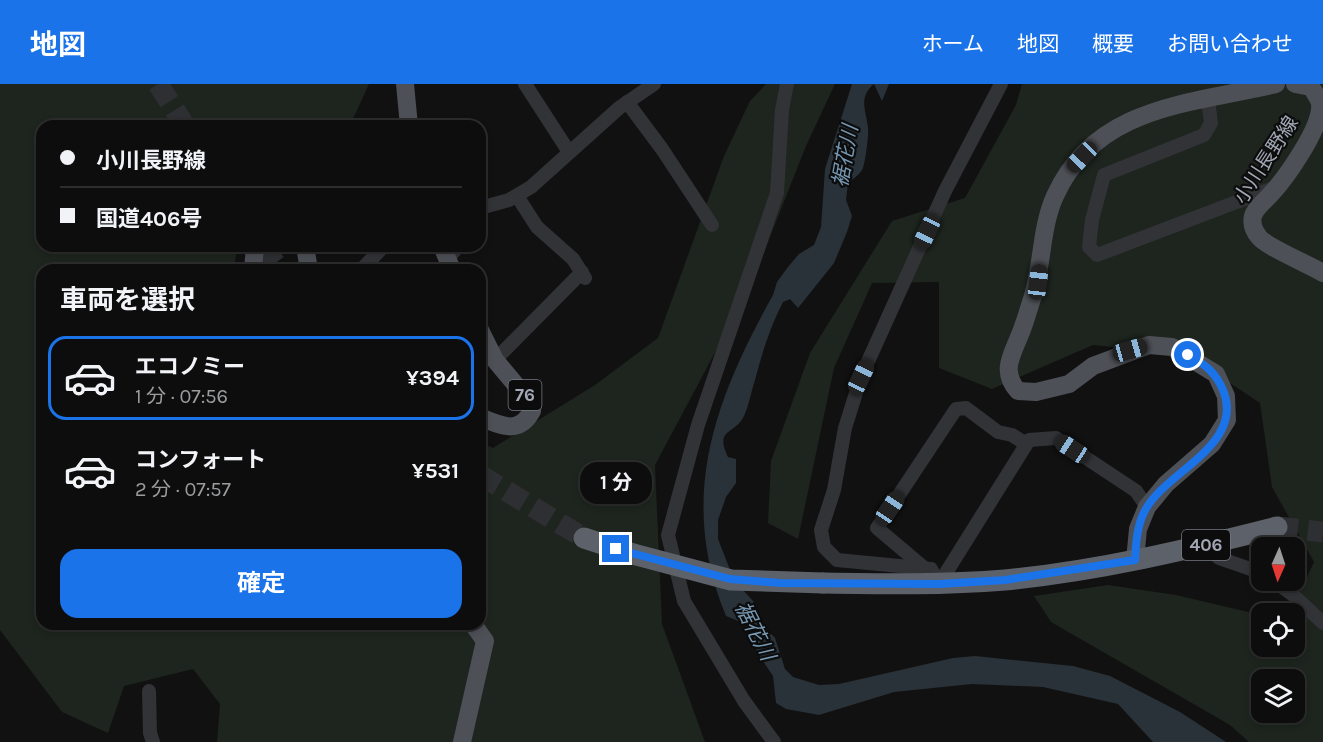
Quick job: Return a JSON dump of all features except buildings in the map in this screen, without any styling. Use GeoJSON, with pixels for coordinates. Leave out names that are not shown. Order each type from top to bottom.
{"type":"FeatureCollection","features":[{"type":"Feature","properties":{"kind":"highway","name":"406"},"geometry":{"type":"LineString","coordinates":[[584,538],[633,554],[730,579],[939,584],[1005,580],[1135,560],[1208,545],[1277,527]]}},
{"type":"Feature","properties":{"kind":"main road"},"geometry":{"type":"LineString","coordinates":[[405,84],[408,120]]}},
{"type":"Feature","properties":{"kind":"main road","name":"小川長野線"},"geometry":{"type":"LineString","coordinates":[[1135,560],[1138,529],[1147,507],[1166,484],[1212,444],[1227,420],[1226,396],[1216,374],[1172,347],[1149,345],[1093,366],[1069,384],[1036,392],[1018,391],[1012,384],[1008,359],[1020,336],[1038,282],[1054,197],[1070,169],[1104,135],[1125,123],[1155,109],[1276,84]]}},
{"type":"Feature","properties":{"kind":"main road","name":"小川長野線"},"geometry":{"type":"LineString","coordinates":[[1295,84],[1311,87],[1321,104],[1318,122],[1304,152],[1278,186],[1253,213],[1252,225],[1259,238],[1270,248],[1287,252],[1323,273]]}},
{"type":"Feature","properties":{"kind":"main road","name":"76"},"geometry":{"type":"LineString","coordinates":[[486,342],[495,360],[525,396],[532,411],[526,421],[517,427],[503,427],[486,420]]}},
{"type":"Feature","properties":{"kind":"main road"},"geometry":{"type":"LineString","coordinates":[[462,742],[485,641],[477,630]]}},
{"type":"Feature","properties":{"kind":"street"},"geometry":{"type":"LineString","coordinates":[[525,84],[569,152]]}},
{"type":"Feature","properties":{"kind":"street"},"geometry":{"type":"LineString","coordinates":[[486,206],[517,196],[531,187],[627,102],[654,84]]}},
{"type":"Feature","properties":{"kind":"street"},"geometry":{"type":"LineString","coordinates":[[774,742],[744,701],[684,601],[668,535],[698,425],[777,193],[782,110],[787,84]]}},
{"type":"Feature","properties":{"kind":"street"},"geometry":{"type":"LineString","coordinates":[[939,584],[931,569],[837,560],[824,547],[821,530],[834,489],[845,428],[861,377],[945,191],[1001,84]]}},
{"type":"Feature","properties":{"kind":"street"},"geometry":{"type":"LineString","coordinates":[[1208,99],[1211,123],[1204,135],[1104,175],[1092,220],[1089,248],[1097,255],[1278,186]]}},
{"type":"Feature","properties":{"kind":"street"},"geometry":{"type":"LineString","coordinates":[[627,102],[662,149],[712,225]]}},
{"type":"Feature","properties":{"kind":"street"},"geometry":{"type":"LineString","coordinates":[[495,360],[584,276],[573,259],[537,227],[517,196]]}},
{"type":"Feature","properties":{"kind":"street"},"geometry":{"type":"LineString","coordinates":[[367,264],[378,252]]}},
{"type":"Feature","properties":{"kind":"street"},"geometry":{"type":"LineString","coordinates":[[922,567],[877,528],[956,409],[966,408],[998,432],[1012,435],[1026,444]]}},
{"type":"Feature","properties":{"kind":"street"},"geometry":{"type":"LineString","coordinates":[[939,584],[1029,440],[1056,438],[1136,491],[1147,507]]}},
{"type":"Feature","properties":{"kind":"street"},"geometry":{"type":"LineString","coordinates":[[1208,545],[1219,558],[1251,569]]}},
{"type":"Feature","properties":{"kind":"street"},"geometry":{"type":"LineString","coordinates":[[1288,591],[1323,623]]}},
{"type":"Feature","properties":{"kind":"street"},"geometry":{"type":"LineString","coordinates":[[148,691],[150,733],[153,742]]}},
{"type":"Feature","properties":{"kind":"shaded area"},"geometry":{"type":"Polygon","coordinates":[[[0,84],[369,84],[352,120],[36,120],[36,252],[236,252],[235,264],[36,264],[36,630],[486,630],[486,445],[493,448],[595,385],[658,338],[724,156],[750,101],[766,84],[835,84],[806,146],[751,285],[655,465],[662,624],[705,742],[217,742],[220,704],[193,669],[124,686],[108,733],[62,712],[0,630],[0,84]]]}},
{"type":"Feature","properties":{"kind":"shaded area"},"geometry":{"type":"Polygon","coordinates":[[[1022,84],[1323,84],[1323,742],[1249,742],[1230,725],[1051,622],[1034,596],[1108,585],[1176,595],[1251,613],[1251,657],[1305,657],[1305,603],[1295,603],[1300,591],[1305,591],[1305,581],[1314,562],[1305,546],[1305,537],[1300,537],[1272,487],[1260,403],[1188,355],[1093,345],[992,389],[939,368],[939,282],[872,283],[834,368],[798,539],[768,523],[771,461],[810,353],[892,221],[965,198],[1016,105],[1022,84]]]}},
{"type":"Feature","properties":{"kind":"water","name":"裾花川"},"geometry":{"type":"Polygon","coordinates":[[[852,84],[874,84],[864,100],[868,131],[863,167],[859,174],[848,183],[846,200],[852,216],[847,232],[834,263],[798,308],[790,299],[783,302],[760,360],[744,416],[727,433],[723,441],[728,457],[736,459],[736,483],[726,497],[718,520],[718,539],[734,580],[753,601],[757,619],[775,638],[785,669],[793,677],[819,685],[839,684],[953,658],[975,656],[1073,666],[1110,676],[1180,712],[1226,742],[1153,742],[1118,704],[1043,687],[972,684],[894,692],[819,715],[786,709],[776,703],[773,676],[757,652],[753,633],[746,624],[726,616],[712,573],[705,531],[704,490],[709,450],[734,372],[773,295],[777,282],[799,254],[814,245],[821,227],[825,169],[852,84]]]}},
{"type":"Feature","properties":{"kind":"water"},"geometry":{"type":"Polygon","coordinates":[[[874,84],[889,84],[882,101],[874,84]]]}},
{"type":"Feature","properties":{"kind":"tunnel"},"geometry":{"type":"LineString","coordinates":[[158,84],[181,120]]}},
{"type":"Feature","properties":{"kind":"tunnel"},"geometry":{"type":"LineString","coordinates":[[267,252],[276,264]]}},
{"type":"Feature","properties":{"kind":"tunnel"},"geometry":{"type":"LineString","coordinates":[[486,479],[584,538]]}},
{"type":"Feature","properties":{"kind":"tunnel"},"geometry":{"type":"LineString","coordinates":[[1277,527],[1323,532]]}},
{"type":"Feature","properties":{"kind":"route"},"geometry":{"type":"LineString","coordinates":[[616,549],[730,579],[780,583],[939,584],[1005,580],[1083,570],[1135,560],[1138,529],[1147,507],[1166,484],[1212,444],[1227,420],[1226,396],[1216,374],[1188,355]]}}]}
